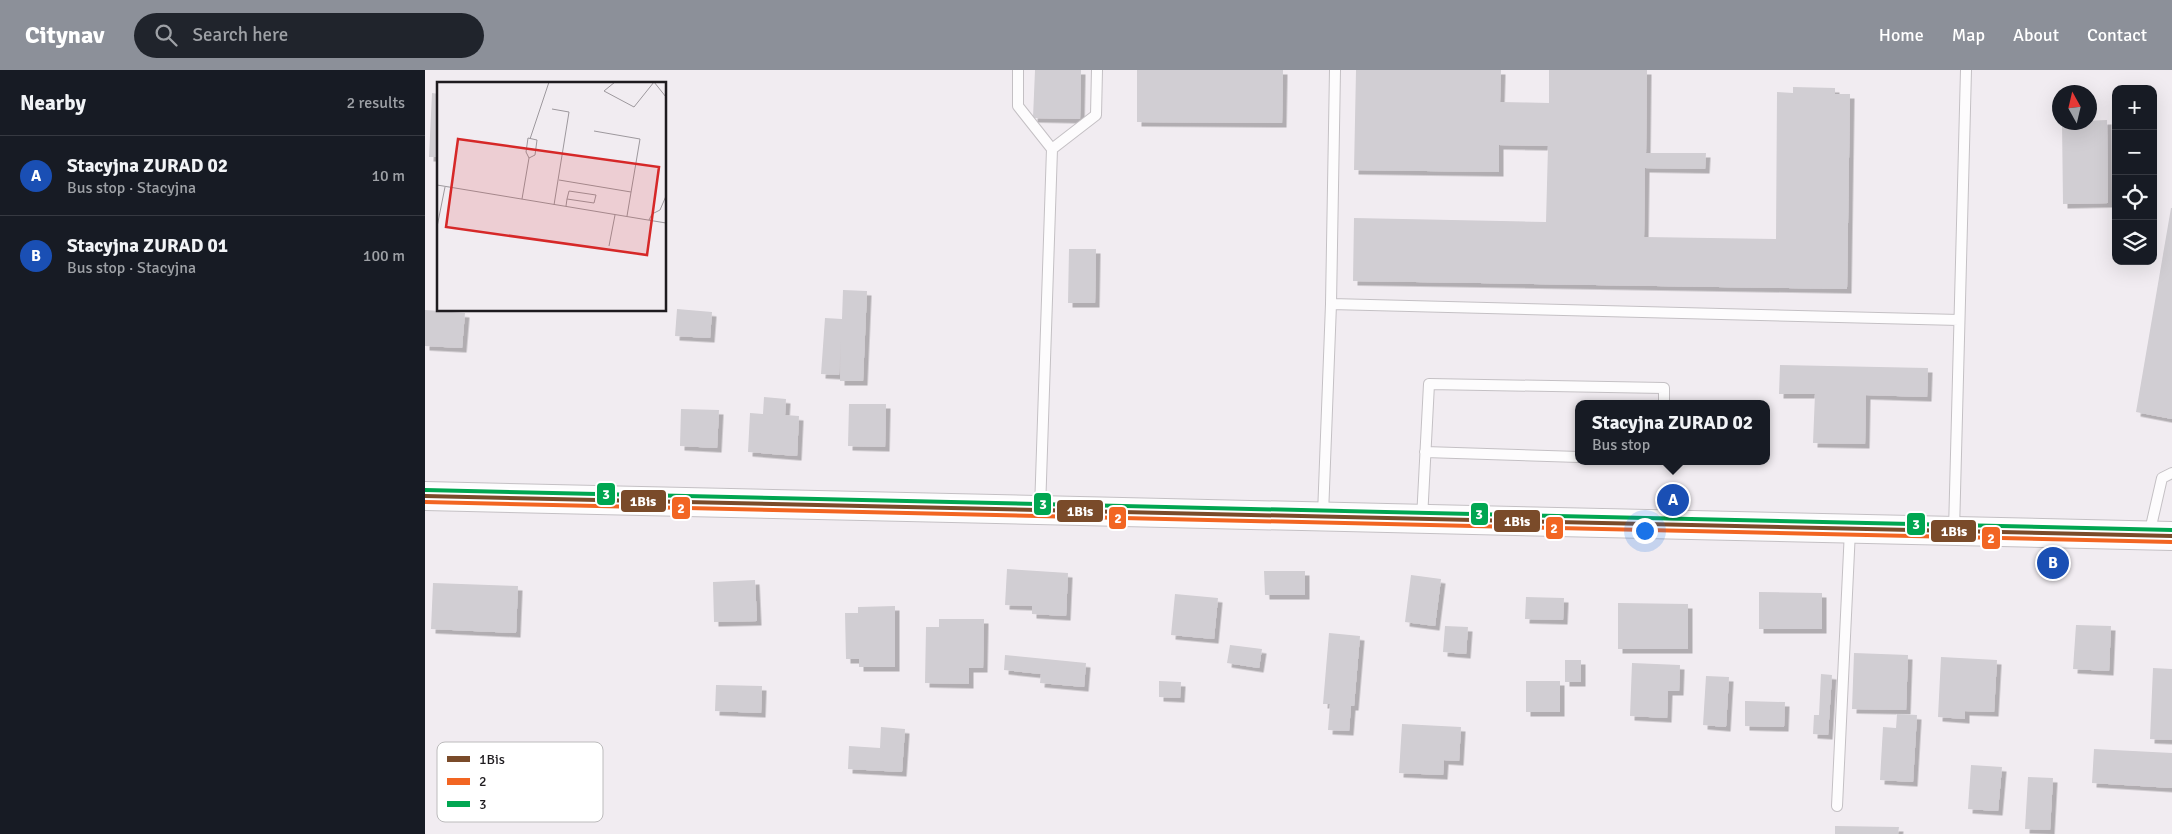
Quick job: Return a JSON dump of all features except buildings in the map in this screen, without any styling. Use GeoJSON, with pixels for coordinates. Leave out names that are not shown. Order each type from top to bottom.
{"type":"FeatureCollection","features":[{"type":"Feature","properties":{"kind":"street"},"geometry":{"type":"LineString","coordinates":[[425,496],[2161,536]]}},
{"type":"Feature","properties":{"kind":"lane"},"geometry":{"type":"LineString","coordinates":[[1018,70],[1018,106],[1052,149],[1039,511]]}},
{"type":"Feature","properties":{"kind":"lane"},"geometry":{"type":"LineString","coordinates":[[1052,149],[1096,115],[1097,70]]}},
{"type":"Feature","properties":{"kind":"lane"},"geometry":{"type":"LineString","coordinates":[[1323,518],[1331,304],[1335,70]]}},
{"type":"Feature","properties":{"kind":"lane"},"geometry":{"type":"LineString","coordinates":[[1954,532],[1966,70]]}},
{"type":"Feature","properties":{"kind":"lane"},"geometry":{"type":"LineString","coordinates":[[1331,304],[1959,320]]}},
{"type":"Feature","properties":{"kind":"lane"},"geometry":{"type":"LineString","coordinates":[[1422,520],[1429,384],[1665,388],[1664,400]]}},
{"type":"Feature","properties":{"kind":"lane"},"geometry":{"type":"LineString","coordinates":[[1425,452],[1575,457]]}},
{"type":"Feature","properties":{"kind":"lane"},"geometry":{"type":"LineString","coordinates":[[2161,536],[2162,478],[2172,473]]}},
{"type":"Feature","properties":{"kind":"lane"},"geometry":{"type":"LineString","coordinates":[[1837,806],[1851,529]]}},
{"type":"Feature","properties":{"kind":"transit line","name":"3"},"geometry":{"type":"LineString","coordinates":[[425,490],[2172,530]]}},
{"type":"Feature","properties":{"kind":"transit line","name":"1Bis"},"geometry":{"type":"LineString","coordinates":[[425,496],[2172,536]]}},
{"type":"Feature","properties":{"kind":"transit line","name":"2"},"geometry":{"type":"LineString","coordinates":[[425,502],[2172,542]]}},
{"type":"Feature","properties":{"kind":"place","name":"Stacyjna ZURAD 02"},"geometry":{"type":"Point","coordinates":[1673,500]}},
{"type":"Feature","properties":{"kind":"place","name":"Stacyjna ZURAD 01"},"geometry":{"type":"Point","coordinates":[2053,563]}}]}
